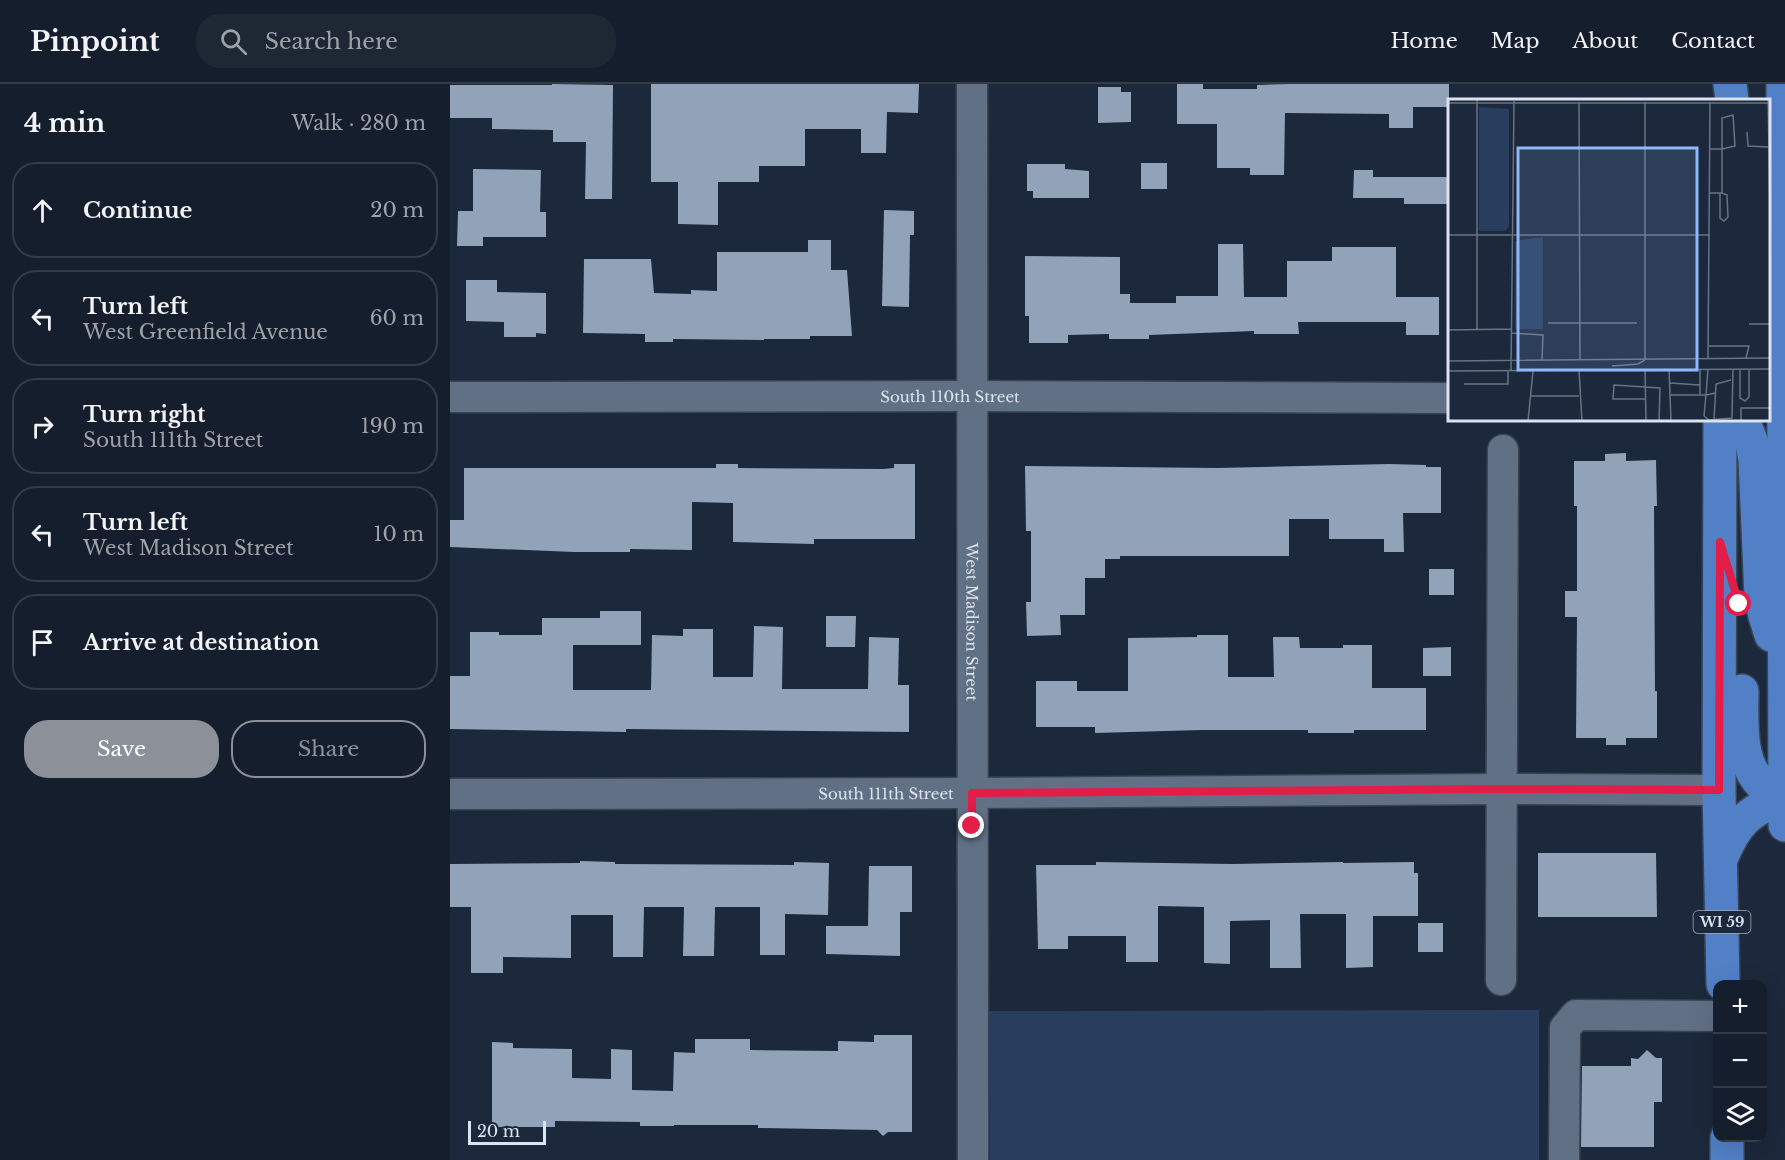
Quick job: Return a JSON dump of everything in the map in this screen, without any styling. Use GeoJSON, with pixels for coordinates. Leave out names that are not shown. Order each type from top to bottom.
{"type":"FeatureCollection","features":[{"type":"Feature","properties":{"kind":"main road"},"geometry":{"type":"LineString","coordinates":[[1730,84],[1732,99]]}},
{"type":"Feature","properties":{"kind":"main road"},"geometry":{"type":"LineString","coordinates":[[1783,84],[1784,254],[1779,398],[1785,825]]}},
{"type":"Feature","properties":{"kind":"main road","name":"WI 59"},"geometry":{"type":"LineString","coordinates":[[1720,422],[1719,790],[1724,980]]}},
{"type":"Feature","properties":{"kind":"main road"},"geometry":{"type":"LineString","coordinates":[[1744,422],[1752,443],[1755,460],[1761,597],[1765,616],[1784,671]]}},
{"type":"Feature","properties":{"kind":"main road"},"geometry":{"type":"LineString","coordinates":[[1720,542],[1739,604],[1742,732],[1745,754],[1753,772],[1764,787],[1785,795]]}},
{"type":"Feature","properties":{"kind":"main road"},"geometry":{"type":"LineString","coordinates":[[1721,860],[1731,834],[1744,819],[1762,806],[1785,795]]}},
{"type":"Feature","properties":{"kind":"main road"},"geometry":{"type":"LineString","coordinates":[[1727,1142],[1727,1160]]}},
{"type":"Feature","properties":{"kind":"street","name":"West Madison Street"},"geometry":{"type":"LineString","coordinates":[[972,84],[973,1160]]}},
{"type":"Feature","properties":{"kind":"street","name":"South 110th Street"},"geometry":{"type":"LineString","coordinates":[[450,397],[1448,398]]}},
{"type":"Feature","properties":{"kind":"street"},"geometry":{"type":"LineString","coordinates":[[1501,980],[1503,450]]}},
{"type":"Feature","properties":{"kind":"street","name":"South 111th Street"},"geometry":{"type":"LineString","coordinates":[[450,794],[1719,790]]}},
{"type":"Feature","properties":{"kind":"street"},"geometry":{"type":"LineString","coordinates":[[1564,1160],[1565,1028],[1575,1015],[1713,1016]]}},
{"type":"Feature","properties":{"kind":"shaded area"},"geometry":{"type":"Polygon","coordinates":[[[1539,1010],[1539,1160],[990,1160],[989,1011],[1539,1010]]]}},
{"type":"Feature","properties":{"kind":"building"},"geometry":{"type":"Polygon","coordinates":[[[651,84],[919,84],[918,113],[887,112],[886,153],[861,153],[861,129],[805,129],[805,166],[759,166],[759,182],[718,182],[718,225],[678,224],[678,182],[651,182],[651,84]]]}},
{"type":"Feature","properties":{"kind":"building"},"geometry":{"type":"Polygon","coordinates":[[[1177,84],[1203,84],[1203,89],[1257,89],[1257,85],[1290,84],[1449,84],[1448,107],[1413,107],[1413,128],[1389,128],[1389,114],[1285,113],[1284,175],[1250,175],[1250,168],[1217,168],[1217,124],[1177,124],[1177,84]]]}},
{"type":"Feature","properties":{"kind":"building"},"geometry":{"type":"Polygon","coordinates":[[[450,85],[613,85],[612,199],[585,199],[586,142],[553,142],[553,130],[492,129],[492,118],[450,118],[450,85]]]}},
{"type":"Feature","properties":{"kind":"building"},"geometry":{"type":"Polygon","coordinates":[[[1098,87],[1121,87],[1121,92],[1131,92],[1131,122],[1098,123],[1098,87]]]}},
{"type":"Feature","properties":{"kind":"building"},"geometry":{"type":"Polygon","coordinates":[[[1141,163],[1167,163],[1167,189],[1141,189],[1141,163]]]}},
{"type":"Feature","properties":{"kind":"building"},"geometry":{"type":"Polygon","coordinates":[[[1027,164],[1065,164],[1065,169],[1089,171],[1089,198],[1033,198],[1033,191],[1027,191],[1027,164]]]}},
{"type":"Feature","properties":{"kind":"building"},"geometry":{"type":"Polygon","coordinates":[[[473,169],[541,170],[540,212],[546,212],[546,237],[483,237],[483,246],[457,246],[458,211],[473,211],[473,169]]]}},
{"type":"Feature","properties":{"kind":"building"},"geometry":{"type":"Polygon","coordinates":[[[1354,170],[1373,170],[1373,177],[1448,177],[1448,204],[1404,204],[1404,198],[1353,198],[1354,170]]]}},
{"type":"Feature","properties":{"kind":"building"},"geometry":{"type":"Polygon","coordinates":[[[884,210],[914,211],[914,235],[910,235],[909,307],[882,306],[884,210]]]}},
{"type":"Feature","properties":{"kind":"building"},"geometry":{"type":"Polygon","coordinates":[[[808,240],[831,240],[831,270],[847,270],[852,336],[810,336],[810,339],[764,340],[673,339],[673,342],[645,342],[645,334],[583,333],[584,259],[651,259],[654,293],[691,294],[691,290],[717,291],[717,252],[808,252],[808,240]]]}},
{"type":"Feature","properties":{"kind":"building"},"geometry":{"type":"Polygon","coordinates":[[[1218,244],[1243,244],[1244,297],[1287,297],[1287,261],[1332,261],[1332,247],[1396,247],[1396,297],[1439,297],[1439,335],[1406,335],[1406,322],[1298,322],[1299,334],[1254,334],[1254,331],[1149,335],[1149,339],[1109,339],[1109,334],[1068,335],[1068,343],[1029,343],[1029,316],[1025,316],[1025,256],[1120,257],[1120,294],[1130,294],[1130,303],[1176,303],[1176,296],[1218,296],[1218,244]]]}},
{"type":"Feature","properties":{"kind":"building"},"geometry":{"type":"Polygon","coordinates":[[[466,280],[497,280],[497,292],[546,293],[546,334],[536,333],[536,337],[504,337],[504,322],[466,321],[466,280]]]}},
{"type":"Feature","properties":{"kind":"building"},"geometry":{"type":"Polygon","coordinates":[[[1626,453],[1626,461],[1656,460],[1657,506],[1654,506],[1657,738],[1626,738],[1626,745],[1606,745],[1606,738],[1576,738],[1577,617],[1565,617],[1565,591],[1577,591],[1577,506],[1574,506],[1574,461],[1605,461],[1605,454],[1626,453]]]}},
{"type":"Feature","properties":{"kind":"building"},"geometry":{"type":"Polygon","coordinates":[[[716,464],[738,464],[738,468],[883,469],[894,468],[894,464],[915,464],[915,539],[814,539],[814,544],[733,542],[733,503],[692,502],[692,550],[630,549],[630,552],[574,552],[450,547],[450,520],[464,520],[464,468],[716,468],[716,464]]]}},
{"type":"Feature","properties":{"kind":"building"},"geometry":{"type":"Polygon","coordinates":[[[1389,464],[1441,467],[1441,513],[1403,513],[1404,552],[1384,552],[1384,539],[1329,539],[1329,519],[1289,519],[1289,556],[1120,556],[1120,559],[1105,559],[1105,578],[1085,578],[1085,615],[1060,615],[1061,635],[1027,636],[1026,602],[1031,602],[1031,531],[1026,531],[1025,466],[1218,468],[1389,464]]]}},
{"type":"Feature","properties":{"kind":"building"},"geometry":{"type":"Polygon","coordinates":[[[1429,569],[1454,569],[1454,595],[1429,595],[1429,569]]]}},
{"type":"Feature","properties":{"kind":"building"},"geometry":{"type":"Polygon","coordinates":[[[600,611],[641,611],[641,645],[573,645],[573,690],[651,690],[652,635],[683,636],[683,629],[713,629],[713,677],[753,677],[754,626],[783,627],[782,689],[868,689],[869,637],[899,638],[898,685],[909,685],[909,732],[626,729],[626,732],[450,729],[450,676],[470,676],[470,632],[542,635],[542,618],[600,618],[600,611]]]}},
{"type":"Feature","properties":{"kind":"building"},"geometry":{"type":"Polygon","coordinates":[[[826,616],[856,616],[855,647],[826,647],[826,616]]]}},
{"type":"Feature","properties":{"kind":"building"},"geometry":{"type":"Polygon","coordinates":[[[1197,635],[1228,635],[1228,677],[1274,677],[1273,637],[1299,637],[1300,648],[1372,645],[1372,688],[1426,688],[1426,730],[1354,730],[1354,733],[1308,733],[1308,730],[1201,730],[1095,733],[1095,727],[1036,727],[1036,681],[1077,681],[1077,691],[1128,691],[1128,638],[1197,637],[1197,635]]]}},
{"type":"Feature","properties":{"kind":"building"},"geometry":{"type":"Polygon","coordinates":[[[1451,647],[1451,676],[1423,676],[1423,648],[1451,647]]]}},
{"type":"Feature","properties":{"kind":"building"},"geometry":{"type":"Polygon","coordinates":[[[1538,853],[1656,853],[1657,917],[1538,917],[1538,853]]]}},
{"type":"Feature","properties":{"kind":"building"},"geometry":{"type":"Polygon","coordinates":[[[580,861],[615,862],[615,864],[794,865],[794,862],[829,863],[828,915],[785,914],[785,955],[760,955],[760,907],[715,907],[714,956],[683,956],[684,907],[644,907],[643,957],[613,957],[613,915],[571,915],[571,958],[503,957],[503,973],[471,973],[471,907],[450,907],[450,864],[580,863],[580,861]]]}},
{"type":"Feature","properties":{"kind":"building"},"geometry":{"type":"Polygon","coordinates":[[[1096,862],[1233,864],[1414,862],[1414,873],[1418,873],[1418,916],[1373,916],[1373,967],[1346,968],[1346,914],[1300,914],[1301,968],[1270,968],[1270,920],[1230,921],[1230,964],[1204,963],[1204,907],[1158,906],[1158,962],[1126,962],[1126,936],[1068,936],[1068,949],[1038,949],[1036,865],[1096,865],[1096,862]]]}},
{"type":"Feature","properties":{"kind":"building"},"geometry":{"type":"Polygon","coordinates":[[[869,866],[912,866],[912,912],[900,912],[900,956],[826,954],[826,926],[868,926],[869,866]]]}},
{"type":"Feature","properties":{"kind":"building"},"geometry":{"type":"Polygon","coordinates":[[[1418,923],[1443,923],[1443,952],[1418,952],[1418,923]]]}},
{"type":"Feature","properties":{"kind":"building"},"geometry":{"type":"Polygon","coordinates":[[[874,1035],[912,1035],[912,1132],[888,1132],[883,1136],[877,1130],[758,1128],[758,1125],[640,1126],[640,1122],[555,1121],[555,1127],[492,1127],[492,1042],[513,1043],[513,1048],[572,1049],[572,1078],[611,1079],[611,1049],[632,1050],[632,1090],[673,1091],[674,1052],[695,1053],[695,1039],[750,1039],[750,1050],[838,1051],[838,1041],[874,1042],[874,1035]]]}},
{"type":"Feature","properties":{"kind":"building"},"geometry":{"type":"Polygon","coordinates":[[[1647,1050],[1656,1058],[1662,1058],[1662,1102],[1654,1102],[1654,1147],[1581,1147],[1582,1066],[1631,1066],[1631,1058],[1638,1059],[1647,1050]]]}},
{"type":"Feature","properties":{"kind":"route"},"geometry":{"type":"LineString","coordinates":[[972,826],[972,793],[1501,789],[1719,790],[1720,542],[1739,604]]}}]}
